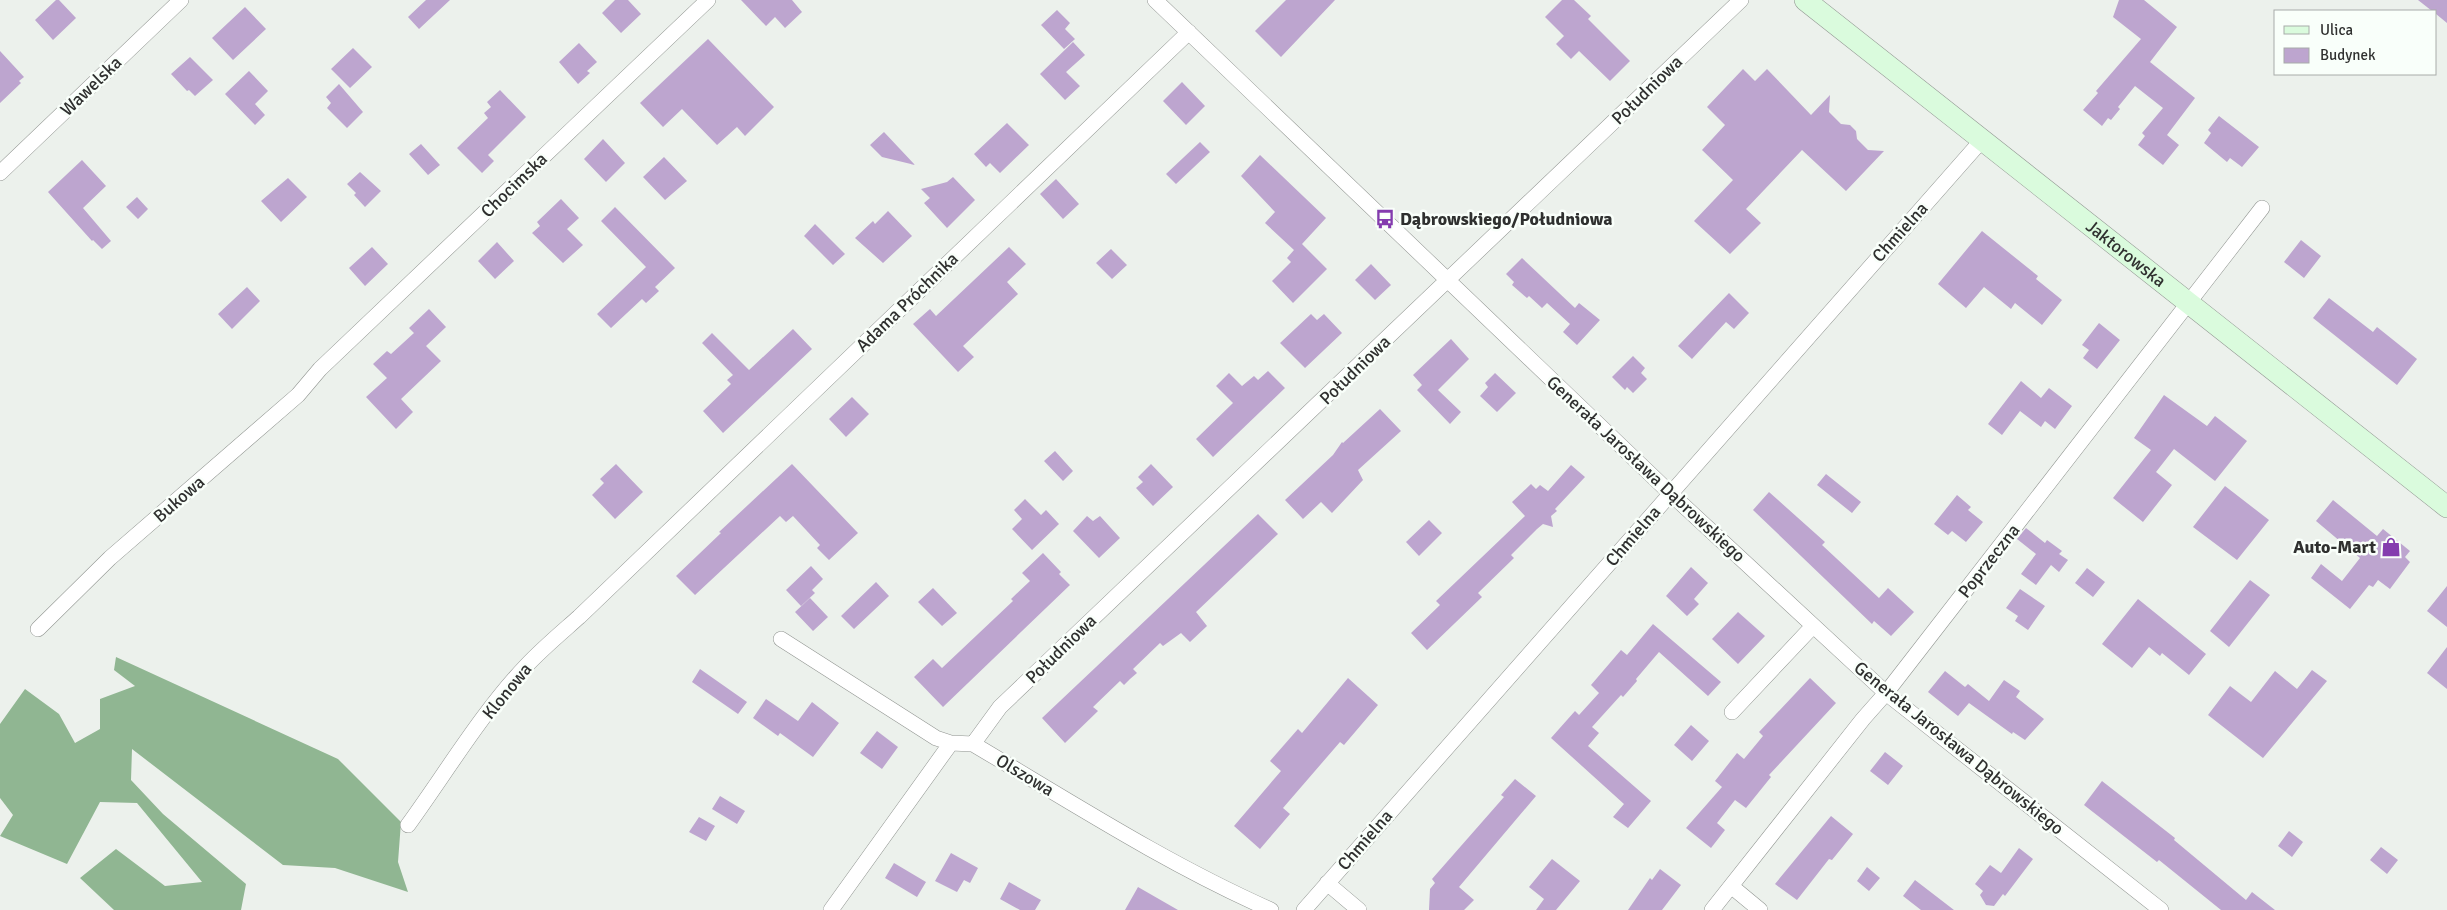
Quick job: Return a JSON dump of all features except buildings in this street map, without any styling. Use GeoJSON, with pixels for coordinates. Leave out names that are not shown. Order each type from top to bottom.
{"type":"FeatureCollection","features":[{"type":"Feature","properties":{"kind":"main road","name":"Jaktorowska"},"geometry":{"type":"LineString","coordinates":[[1805,0],[2447,507]]}},
{"type":"Feature","properties":{"kind":"street","name":"Wawelska"},"geometry":{"type":"LineString","coordinates":[[0,173],[181,0]]}},
{"type":"Feature","properties":{"kind":"street","name":"Chocimska"},"geometry":{"type":"LineString","coordinates":[[320,369],[708,0]]}},
{"type":"Feature","properties":{"kind":"street","name":"Generała Jarosława Dąbrowskiego"},"geometry":{"type":"LineString","coordinates":[[1155,0],[1670,493],[1886,693],[2161,910]]}},
{"type":"Feature","properties":{"kind":"street","name":"Południowa"},"geometry":{"type":"LineString","coordinates":[[973,744],[1000,707],[1741,0]]}},
{"type":"Feature","properties":{"kind":"street","name":"Adama Próchnika"},"geometry":{"type":"LineString","coordinates":[[625,573],[1189,32]]}},
{"type":"Feature","properties":{"kind":"street","name":"Chmielna"},"geometry":{"type":"LineString","coordinates":[[1304,910],[1982,140]]}},
{"type":"Feature","properties":{"kind":"street","name":"Poprzeczna"},"geometry":{"type":"LineString","coordinates":[[1712,910],[1863,719],[1886,693],[2262,208]]}},
{"type":"Feature","properties":{"kind":"street","name":"Bukowa"},"geometry":{"type":"LineString","coordinates":[[38,629],[110,558],[298,395],[320,369]]}},
{"type":"Feature","properties":{"kind":"street","name":"Klonowa"},"geometry":{"type":"LineString","coordinates":[[408,826],[466,743],[524,668],[625,573]]}},
{"type":"Feature","properties":{"kind":"street"},"geometry":{"type":"LineString","coordinates":[[1732,712],[1813,626]]}},
{"type":"Feature","properties":{"kind":"street","name":"Olszowa"},"geometry":{"type":"LineString","coordinates":[[781,639],[936,738],[951,743],[973,744],[1159,855],[1218,886],[1271,910]]}},
{"type":"Feature","properties":{"kind":"street"},"geometry":{"type":"LineString","coordinates":[[831,910],[951,743]]}},
{"type":"Feature","properties":{"kind":"street"},"geometry":{"type":"LineString","coordinates":[[1327,883],[1359,910]]}},
{"type":"Feature","properties":{"kind":"street"},"geometry":{"type":"LineString","coordinates":[[1730,886],[1760,910]]}},
{"type":"Feature","properties":{"kind":"green space"},"geometry":{"type":"Polygon","coordinates":[[[116,657],[338,759],[401,822],[398,862],[408,892],[335,868],[283,865],[132,749],[131,780],[163,814],[246,884],[241,910],[114,910],[80,878],[116,849],[165,886],[202,882],[137,803],[100,802],[67,864],[0,836],[13,815],[0,798],[0,724],[25,689],[59,714],[75,743],[100,729],[100,699],[135,686],[114,670],[116,657]]]}},
{"type":"Feature","properties":{"kind":"place","name":"Dąbrowskiego/Południowa"},"geometry":{"type":"Point","coordinates":[1385,219]}},
{"type":"Feature","properties":{"kind":"place","name":"Auto-Mart"},"geometry":{"type":"Point","coordinates":[2391,547]}}]}
